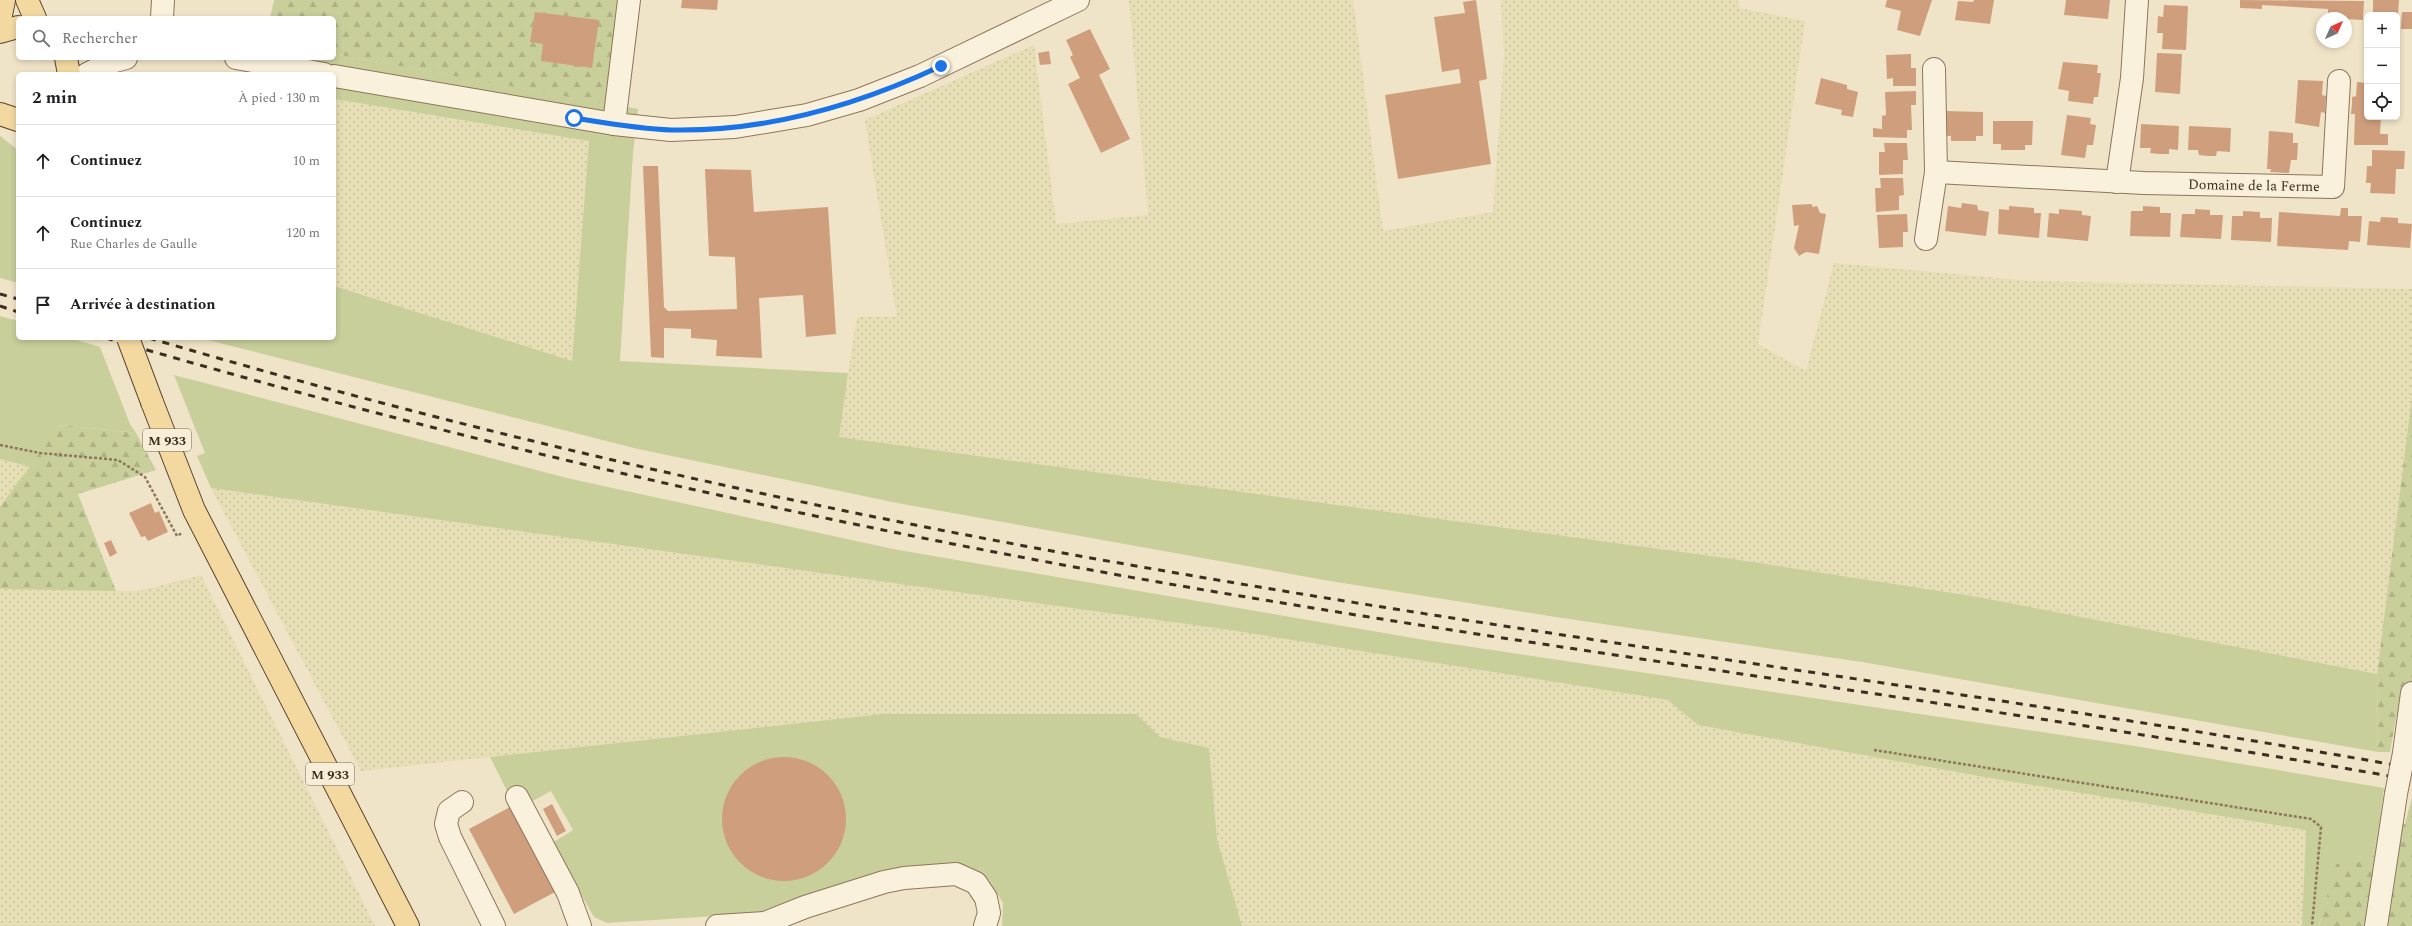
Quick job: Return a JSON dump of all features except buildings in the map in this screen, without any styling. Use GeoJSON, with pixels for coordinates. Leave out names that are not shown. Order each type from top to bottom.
{"type":"FeatureCollection","features":[{"type":"Feature","properties":{"kind":"main road"},"geometry":{"type":"LineString","coordinates":[[0,20],[4,0]]}},
{"type":"Feature","properties":{"kind":"main road"},"geometry":{"type":"LineString","coordinates":[[27,0],[34,16]]}},
{"type":"Feature","properties":{"kind":"main road"},"geometry":{"type":"LineString","coordinates":[[0,32],[16,28]]}},
{"type":"Feature","properties":{"kind":"main road"},"geometry":{"type":"LineString","coordinates":[[66,60],[69,72]]}},
{"type":"Feature","properties":{"kind":"main road","name":"M 933"},"geometry":{"type":"LineString","coordinates":[[129,340],[201,523],[408,926]]}},
{"type":"Feature","properties":{"kind":"street"},"geometry":{"type":"LineString","coordinates":[[162,16],[163,0]]}},
{"type":"Feature","properties":{"kind":"street"},"geometry":{"type":"LineString","coordinates":[[614,124],[629,0]]}},
{"type":"Feature","properties":{"kind":"street"},"geometry":{"type":"LineString","coordinates":[[336,76],[614,124],[671,130],[713,129],[774,122],[859,100],[920,76],[1078,0]]}},
{"type":"Feature","properties":{"kind":"street"},"geometry":{"type":"LineString","coordinates":[[2117,182],[2132,78],[2136,0]]}},
{"type":"Feature","properties":{"kind":"street"},"geometry":{"type":"LineString","coordinates":[[91,72],[118,60]]}},
{"type":"Feature","properties":{"kind":"street"},"geometry":{"type":"LineString","coordinates":[[247,60],[313,72]]}},
{"type":"Feature","properties":{"kind":"street"},"geometry":{"type":"LineString","coordinates":[[1926,239],[1936,172],[1934,69]]}},
{"type":"Feature","properties":{"kind":"street","name":"Domaine de la Ferme"},"geometry":{"type":"LineString","coordinates":[[1936,172],[2117,182],[2333,187],[2339,81]]}},
{"type":"Feature","properties":{"kind":"street"},"geometry":{"type":"LineString","coordinates":[[2376,926],[2396,794],[2404,753],[2412,693]]}},
{"type":"Feature","properties":{"kind":"street"},"geometry":{"type":"LineString","coordinates":[[517,796],[568,893],[580,926]]}},
{"type":"Feature","properties":{"kind":"street"},"geometry":{"type":"LineString","coordinates":[[462,802],[449,811],[446,824],[450,838],[494,926]]}},
{"type":"Feature","properties":{"kind":"street"},"geometry":{"type":"LineString","coordinates":[[717,926],[771,925],[804,907],[884,882],[904,878],[956,874],[976,882],[986,898],[989,913],[985,926]]}},
{"type":"Feature","properties":{"kind":"path"},"geometry":{"type":"LineString","coordinates":[[0,445],[40,453],[118,460],[145,477],[177,536],[201,523]]}},
{"type":"Feature","properties":{"kind":"path"},"geometry":{"type":"LineString","coordinates":[[1874,750],[2311,819],[2321,828],[2312,926]]}},
{"type":"Feature","properties":{"kind":"shaded area"},"geometry":{"type":"Polygon","coordinates":[[[1129,0],[1353,0],[1383,231],[1493,212],[1504,55],[1501,0],[1738,0],[1739,8],[1805,21],[1758,344],[1806,371],[1834,263],[2030,281],[2412,289],[2412,396],[2377,674],[1978,597],[1733,559],[838,437],[857,317],[897,317],[865,120],[1034,45],[1056,224],[1148,215],[1129,0]]]}},
{"type":"Feature","properties":{"kind":"shaded area"},"geometry":{"type":"Polygon","coordinates":[[[336,99],[589,141],[572,362],[336,287],[336,99]]]}},
{"type":"Feature","properties":{"kind":"shaded area"},"geometry":{"type":"Polygon","coordinates":[[[0,459],[31,467],[0,507],[0,459]]]}},
{"type":"Feature","properties":{"kind":"shaded area"},"geometry":{"type":"Polygon","coordinates":[[[211,488],[1230,630],[1668,700],[1698,725],[1984,777],[2306,830],[2302,926],[1242,926],[1217,839],[1209,748],[1159,737],[1136,714],[882,714],[361,771],[211,488]]]}},
{"type":"Feature","properties":{"kind":"shaded area"},"geometry":{"type":"Polygon","coordinates":[[[201,575],[375,926],[0,926],[0,589],[139,591],[201,575]]]}},
{"type":"Feature","properties":{"kind":"green space"},"geometry":{"type":"Polygon","coordinates":[[[274,0],[633,0],[624,107],[336,54],[336,16],[270,16],[274,0]]]}},
{"type":"Feature","properties":{"kind":"green space"},"geometry":{"type":"Polygon","coordinates":[[[336,54],[638,109],[633,153],[620,361],[848,373],[839,437],[1733,559],[1978,597],[2377,674],[2378,752],[1862,662],[1562,618],[1324,580],[897,503],[638,449],[208,340],[336,340],[336,287],[572,361],[589,141],[336,99],[336,72],[254,72],[258,60],[336,60],[336,54]]]}},
{"type":"Feature","properties":{"kind":"green space"},"geometry":{"type":"Polygon","coordinates":[[[0,136],[16,148],[16,282],[0,278],[0,136]]]}},
{"type":"Feature","properties":{"kind":"green space"},"geometry":{"type":"Polygon","coordinates":[[[0,316],[16,320],[16,340],[77,340],[100,347],[130,424],[136,433],[60,425],[31,467],[0,459],[0,316]]]}},
{"type":"Feature","properties":{"kind":"green space"},"geometry":{"type":"Polygon","coordinates":[[[174,375],[567,478],[893,549],[1425,640],[2135,746],[2384,788],[2380,821],[2371,861],[2320,920],[2319,926],[2302,926],[2306,830],[1984,777],[1698,725],[1668,700],[1230,630],[211,488],[197,456],[205,453],[174,375]]]}},
{"type":"Feature","properties":{"kind":"green space"},"geometry":{"type":"Polygon","coordinates":[[[2412,396],[2412,715],[2397,713],[2390,752],[2378,752],[2377,674],[2412,396]]]}},
{"type":"Feature","properties":{"kind":"green space"},"geometry":{"type":"Polygon","coordinates":[[[60,425],[136,433],[156,470],[78,494],[116,591],[0,589],[0,507],[60,425]]]}},
{"type":"Feature","properties":{"kind":"green space"},"geometry":{"type":"Polygon","coordinates":[[[882,714],[1136,714],[1160,737],[1209,748],[1217,839],[1242,926],[1002,926],[1003,903],[989,880],[967,869],[762,913],[607,923],[594,917],[552,843],[573,830],[551,791],[531,802],[509,795],[490,757],[882,714]]]}},
{"type":"Feature","properties":{"kind":"green space"},"geometry":{"type":"Polygon","coordinates":[[[2412,797],[2412,926],[2319,926],[2336,864],[2371,861],[2380,821],[2405,824],[2412,797]]]}},
{"type":"Feature","properties":{"kind":"railway"},"geometry":{"type":"LineString","coordinates":[[0,294],[16,298]]}},
{"type":"Feature","properties":{"kind":"railway"},"geometry":{"type":"LineString","coordinates":[[0,306],[16,311]]}},
{"type":"Feature","properties":{"kind":"railway"},"geometry":{"type":"LineString","coordinates":[[113,340],[234,375],[362,409],[620,473],[749,502],[1010,555],[1299,606],[2095,727],[2412,780]]}},
{"type":"Feature","properties":{"kind":"railway"},"geometry":{"type":"LineString","coordinates":[[156,340],[394,406],[642,467],[891,520],[1016,544],[1300,594],[2095,715],[2412,768]]}},
{"type":"Feature","properties":{"kind":"route"},"geometry":{"type":"LineString","coordinates":[[574,118],[671,130],[713,129],[774,122],[807,115],[859,100],[941,66]]}}]}
